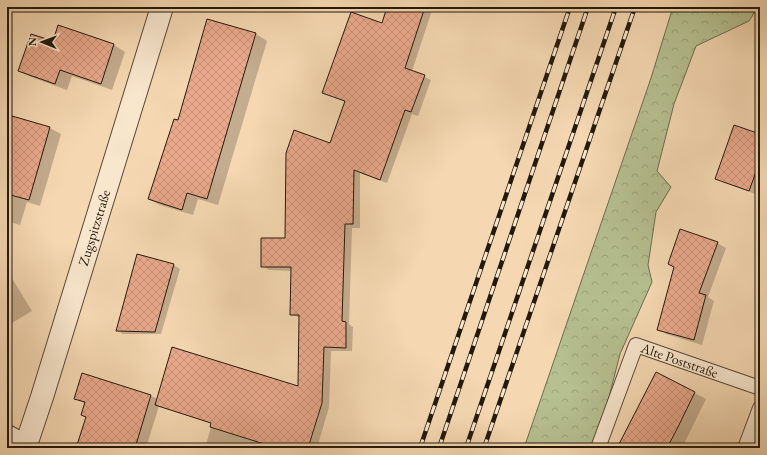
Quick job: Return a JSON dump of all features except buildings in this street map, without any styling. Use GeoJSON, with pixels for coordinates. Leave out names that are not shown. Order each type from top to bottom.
{"type":"FeatureCollection","features":[{"type":"Feature","properties":{"kind":"street","name":"Zugspitzstraße"},"geometry":{"type":"LineString","coordinates":[[19,444],[44,390],[162,7]]}},
{"type":"Feature","properties":{"kind":"lane","name":"Alte Poststraße"},"geometry":{"type":"LineString","coordinates":[[598,448],[636,345],[760,388]]}},
{"type":"Feature","properties":{"kind":"lane"},"geometry":{"type":"LineString","coordinates":[[745,448],[760,408]]}},
{"type":"Feature","properties":{"kind":"green space"},"geometry":{"type":"Polygon","coordinates":[[[673,7],[758,7],[749,21],[696,46],[674,104],[657,171],[671,187],[656,212],[648,265],[652,282],[620,354],[596,448],[524,448],[651,78],[673,7]]]}},
{"type":"Feature","properties":{"kind":"railway"},"geometry":{"type":"LineString","coordinates":[[420,448],[570,7]]}},
{"type":"Feature","properties":{"kind":"railway"},"geometry":{"type":"LineString","coordinates":[[439,448],[588,7]]}},
{"type":"Feature","properties":{"kind":"railway"},"geometry":{"type":"LineString","coordinates":[[466,448],[616,7]]}},
{"type":"Feature","properties":{"kind":"railway"},"geometry":{"type":"LineString","coordinates":[[484,448],[635,7]]}}]}
